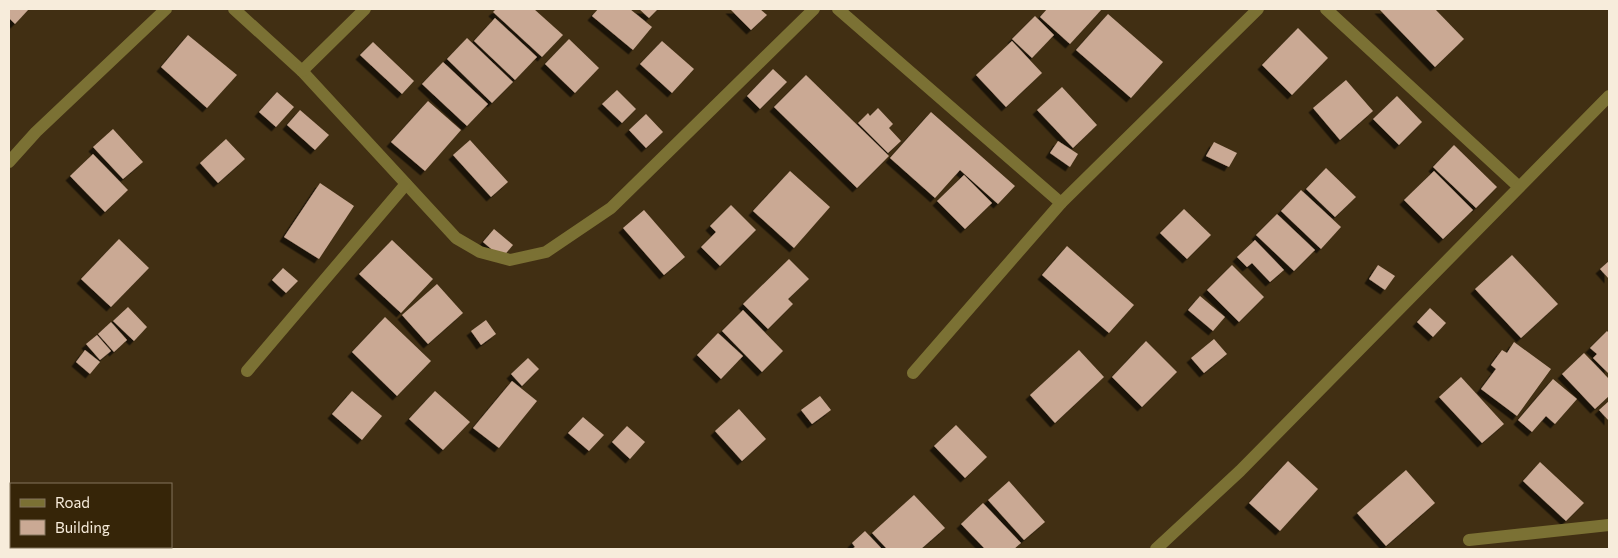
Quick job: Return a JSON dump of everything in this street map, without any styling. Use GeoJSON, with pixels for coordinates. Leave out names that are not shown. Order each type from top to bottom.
{"type":"FeatureCollection","features":[{"type":"Feature","properties":{"kind":"street"},"geometry":{"type":"LineString","coordinates":[[9,162],[36,132],[166,9]]}},
{"type":"Feature","properties":{"kind":"street"},"geometry":{"type":"LineString","coordinates":[[234,9],[302,70],[456,238],[480,252],[510,260],[546,252],[611,208],[814,9]]}},
{"type":"Feature","properties":{"kind":"street"},"geometry":{"type":"LineString","coordinates":[[302,70],[365,9]]}},
{"type":"Feature","properties":{"kind":"street"},"geometry":{"type":"LineString","coordinates":[[838,9],[1061,203]]}},
{"type":"Feature","properties":{"kind":"street"},"geometry":{"type":"LineString","coordinates":[[913,373],[1061,203],[1258,9]]}},
{"type":"Feature","properties":{"kind":"street"},"geometry":{"type":"LineString","coordinates":[[1326,9],[1519,187]]}},
{"type":"Feature","properties":{"kind":"street"},"geometry":{"type":"LineString","coordinates":[[1156,549],[1240,471],[1609,96]]}},
{"type":"Feature","properties":{"kind":"street"},"geometry":{"type":"LineString","coordinates":[[247,371],[406,184]]}},
{"type":"Feature","properties":{"kind":"street"},"geometry":{"type":"LineString","coordinates":[[1469,540],[1609,525]]}},
{"type":"Feature","properties":{"kind":"building"},"geometry":{"type":"Polygon","coordinates":[[[9,9],[29,9],[15,24],[9,18],[9,9]]]}},
{"type":"Feature","properties":{"kind":"building"},"geometry":{"type":"Polygon","coordinates":[[[496,9],[534,9],[563,35],[542,57],[493,12],[496,9]]]}},
{"type":"Feature","properties":{"kind":"building"},"geometry":{"type":"Polygon","coordinates":[[[598,9],[630,9],[652,27],[633,50],[592,16],[598,9]]]}},
{"type":"Feature","properties":{"kind":"building"},"geometry":{"type":"Polygon","coordinates":[[[639,9],[658,9],[649,18],[639,9]]]}},
{"type":"Feature","properties":{"kind":"building"},"geometry":{"type":"Polygon","coordinates":[[[730,9],[760,9],[767,15],[751,30],[730,9]]]}},
{"type":"Feature","properties":{"kind":"building"},"geometry":{"type":"Polygon","coordinates":[[[1047,9],[1102,9],[1070,44],[1040,17],[1047,9]]]}},
{"type":"Feature","properties":{"kind":"building"},"geometry":{"type":"Polygon","coordinates":[[[1379,9],[1435,9],[1464,39],[1435,67],[1379,9]]]}},
{"type":"Feature","properties":{"kind":"building"},"geometry":{"type":"Polygon","coordinates":[[[1108,14],[1163,62],[1131,98],[1076,50],[1108,14]]]}},
{"type":"Feature","properties":{"kind":"building"},"geometry":{"type":"Polygon","coordinates":[[[1035,16],[1054,35],[1032,58],[1012,39],[1035,16]]]}},
{"type":"Feature","properties":{"kind":"building"},"geometry":{"type":"Polygon","coordinates":[[[495,18],[537,57],[515,80],[474,41],[495,18]]]}},
{"type":"Feature","properties":{"kind":"building"},"geometry":{"type":"Polygon","coordinates":[[[1298,28],[1328,58],[1292,95],[1262,65],[1298,28]]]}},
{"type":"Feature","properties":{"kind":"building"},"geometry":{"type":"Polygon","coordinates":[[[188,35],[237,75],[207,108],[161,67],[188,35]]]}},
{"type":"Feature","properties":{"kind":"building"},"geometry":{"type":"Polygon","coordinates":[[[467,38],[513,82],[492,103],[447,59],[467,38]]]}},
{"type":"Feature","properties":{"kind":"building"},"geometry":{"type":"Polygon","coordinates":[[[569,39],[599,68],[575,93],[545,64],[569,39]]]}},
{"type":"Feature","properties":{"kind":"building"},"geometry":{"type":"Polygon","coordinates":[[[662,41],[694,69],[672,93],[640,64],[662,41]]]}},
{"type":"Feature","properties":{"kind":"building"},"geometry":{"type":"Polygon","coordinates":[[[1012,41],[1042,73],[1006,107],[976,75],[1012,41]]]}},
{"type":"Feature","properties":{"kind":"building"},"geometry":{"type":"Polygon","coordinates":[[[373,42],[414,81],[402,94],[360,55],[373,42]]]}},
{"type":"Feature","properties":{"kind":"building"},"geometry":{"type":"Polygon","coordinates":[[[443,62],[488,104],[467,126],[422,84],[443,62]]]}},
{"type":"Feature","properties":{"kind":"building"},"geometry":{"type":"Polygon","coordinates":[[[773,69],[787,82],[760,109],[747,96],[773,69]]]}},
{"type":"Feature","properties":{"kind":"building"},"geometry":{"type":"Polygon","coordinates":[[[806,75],[889,156],[857,188],[774,107],[806,75]]]}},
{"type":"Feature","properties":{"kind":"building"},"geometry":{"type":"Polygon","coordinates":[[[1346,80],[1373,111],[1340,140],[1313,108],[1346,80]]]}},
{"type":"Feature","properties":{"kind":"building"},"geometry":{"type":"Polygon","coordinates":[[[1062,87],[1097,125],[1073,148],[1037,110],[1062,87]]]}},
{"type":"Feature","properties":{"kind":"building"},"geometry":{"type":"Polygon","coordinates":[[[617,90],[636,109],[622,123],[602,104],[617,90]]]}},
{"type":"Feature","properties":{"kind":"building"},"geometry":{"type":"Polygon","coordinates":[[[277,92],[294,107],[276,127],[259,112],[277,92]]]}},
{"type":"Feature","properties":{"kind":"building"},"geometry":{"type":"Polygon","coordinates":[[[1397,96],[1422,122],[1399,145],[1373,119],[1397,96]]]}},
{"type":"Feature","properties":{"kind":"building"},"geometry":{"type":"Polygon","coordinates":[[[428,101],[461,130],[425,171],[391,142],[428,101]]]}},
{"type":"Feature","properties":{"kind":"building"},"geometry":{"type":"Polygon","coordinates":[[[878,108],[893,124],[889,128],[901,141],[888,153],[858,123],[868,113],[870,116],[878,108]]]}},
{"type":"Feature","properties":{"kind":"building"},"geometry":{"type":"Polygon","coordinates":[[[300,110],[329,135],[315,150],[287,125],[300,110]]]}},
{"type":"Feature","properties":{"kind":"building"},"geometry":{"type":"Polygon","coordinates":[[[931,112],[1015,186],[998,204],[960,170],[935,198],[890,158],[931,112]]]}},
{"type":"Feature","properties":{"kind":"building"},"geometry":{"type":"Polygon","coordinates":[[[646,114],[663,132],[646,148],[629,130],[646,114]]]}},
{"type":"Feature","properties":{"kind":"building"},"geometry":{"type":"Polygon","coordinates":[[[113,129],[143,162],[123,179],[93,147],[113,129]]]}},
{"type":"Feature","properties":{"kind":"building"},"geometry":{"type":"Polygon","coordinates":[[[226,139],[245,159],[218,183],[200,163],[226,139]]]}},
{"type":"Feature","properties":{"kind":"building"},"geometry":{"type":"Polygon","coordinates":[[[470,140],[508,182],[491,197],[453,155],[470,140]]]}},
{"type":"Feature","properties":{"kind":"building"},"geometry":{"type":"Polygon","coordinates":[[[1058,141],[1078,154],[1070,167],[1050,153],[1058,141]]]}},
{"type":"Feature","properties":{"kind":"building"},"geometry":{"type":"Polygon","coordinates":[[[1214,142],[1237,153],[1229,167],[1206,156],[1214,142]]]}},
{"type":"Feature","properties":{"kind":"building"},"geometry":{"type":"Polygon","coordinates":[[[1454,145],[1497,187],[1476,208],[1433,167],[1454,145]]]}},
{"type":"Feature","properties":{"kind":"building"},"geometry":{"type":"Polygon","coordinates":[[[93,154],[128,190],[105,212],[70,176],[93,154]]]}},
{"type":"Feature","properties":{"kind":"building"},"geometry":{"type":"Polygon","coordinates":[[[1326,168],[1356,197],[1335,217],[1306,189],[1326,168]]]}},
{"type":"Feature","properties":{"kind":"building"},"geometry":{"type":"Polygon","coordinates":[[[790,171],[830,207],[794,248],[753,211],[790,171]]]}},
{"type":"Feature","properties":{"kind":"building"},"geometry":{"type":"Polygon","coordinates":[[[1434,171],[1473,210],[1443,239],[1404,200],[1434,171]]]}},
{"type":"Feature","properties":{"kind":"building"},"geometry":{"type":"Polygon","coordinates":[[[964,175],[992,203],[965,229],[937,201],[964,175]]]}},
{"type":"Feature","properties":{"kind":"building"},"geometry":{"type":"Polygon","coordinates":[[[320,183],[354,206],[319,259],[284,237],[320,183]]]}},
{"type":"Feature","properties":{"kind":"building"},"geometry":{"type":"Polygon","coordinates":[[[1301,190],[1341,227],[1321,249],[1281,211],[1301,190]]]}},
{"type":"Feature","properties":{"kind":"building"},"geometry":{"type":"Polygon","coordinates":[[[731,205],[756,230],[720,266],[701,247],[716,232],[710,226],[731,205]]]}},
{"type":"Feature","properties":{"kind":"building"},"geometry":{"type":"Polygon","coordinates":[[[1184,209],[1211,235],[1187,259],[1160,233],[1184,209]]]}},
{"type":"Feature","properties":{"kind":"building"},"geometry":{"type":"Polygon","coordinates":[[[644,210],[685,257],[664,275],[623,228],[644,210]]]}},
{"type":"Feature","properties":{"kind":"building"},"geometry":{"type":"Polygon","coordinates":[[[1277,214],[1315,250],[1294,271],[1256,235],[1277,214]]]}},
{"type":"Feature","properties":{"kind":"building"},"geometry":{"type":"Polygon","coordinates":[[[494,229],[513,245],[502,258],[483,242],[494,229]]]}},
{"type":"Feature","properties":{"kind":"building"},"geometry":{"type":"Polygon","coordinates":[[[119,239],[149,268],[111,307],[81,279],[119,239]]]}},
{"type":"Feature","properties":{"kind":"building"},"geometry":{"type":"Polygon","coordinates":[[[392,240],[433,279],[401,313],[359,274],[392,240]]]}},
{"type":"Feature","properties":{"kind":"building"},"geometry":{"type":"Polygon","coordinates":[[[1255,240],[1284,270],[1270,282],[1252,263],[1247,267],[1237,257],[1255,240]]]}},
{"type":"Feature","properties":{"kind":"building"},"geometry":{"type":"Polygon","coordinates":[[[1067,246],[1134,305],[1109,333],[1042,275],[1067,246]]]}},
{"type":"Feature","properties":{"kind":"building"},"geometry":{"type":"Polygon","coordinates":[[[1512,255],[1558,304],[1521,338],[1475,289],[1512,255]]]}},
{"type":"Feature","properties":{"kind":"building"},"geometry":{"type":"Polygon","coordinates":[[[789,259],[809,279],[788,299],[793,304],[768,329],[743,304],[789,259]]]}},
{"type":"Feature","properties":{"kind":"building"},"geometry":{"type":"Polygon","coordinates":[[[1609,261],[1609,279],[1600,269],[1609,261]]]}},
{"type":"Feature","properties":{"kind":"building"},"geometry":{"type":"Polygon","coordinates":[[[1232,265],[1264,297],[1239,322],[1207,290],[1232,265]]]}},
{"type":"Feature","properties":{"kind":"building"},"geometry":{"type":"Polygon","coordinates":[[[1378,265],[1395,276],[1385,290],[1369,279],[1378,265]]]}},
{"type":"Feature","properties":{"kind":"building"},"geometry":{"type":"Polygon","coordinates":[[[283,268],[298,281],[286,293],[272,280],[283,268]]]}},
{"type":"Feature","properties":{"kind":"building"},"geometry":{"type":"Polygon","coordinates":[[[437,284],[463,313],[428,344],[402,315],[437,284]]]}},
{"type":"Feature","properties":{"kind":"building"},"geometry":{"type":"Polygon","coordinates":[[[1200,296],[1225,317],[1213,331],[1188,310],[1200,296]]]}},
{"type":"Feature","properties":{"kind":"building"},"geometry":{"type":"Polygon","coordinates":[[[128,307],[147,327],[134,341],[113,321],[128,307]]]}},
{"type":"Feature","properties":{"kind":"building"},"geometry":{"type":"Polygon","coordinates":[[[1430,308],[1446,323],[1433,337],[1417,322],[1430,308]]]}},
{"type":"Feature","properties":{"kind":"building"},"geometry":{"type":"Polygon","coordinates":[[[743,310],[783,351],[762,372],[722,331],[743,310]]]}},
{"type":"Feature","properties":{"kind":"building"},"geometry":{"type":"Polygon","coordinates":[[[385,317],[431,361],[397,396],[352,352],[385,317]]]}},
{"type":"Feature","properties":{"kind":"building"},"geometry":{"type":"Polygon","coordinates":[[[486,320],[496,334],[481,345],[471,331],[486,320]]]}},
{"type":"Feature","properties":{"kind":"building"},"geometry":{"type":"Polygon","coordinates":[[[111,322],[127,340],[114,352],[98,334],[111,322]]]}},
{"type":"Feature","properties":{"kind":"building"},"geometry":{"type":"Polygon","coordinates":[[[1607,331],[1609,333],[1609,374],[1593,358],[1597,354],[1590,348],[1607,331]]]}},
{"type":"Feature","properties":{"kind":"building"},"geometry":{"type":"Polygon","coordinates":[[[718,333],[743,356],[721,379],[697,355],[718,333]]]}},
{"type":"Feature","properties":{"kind":"building"},"geometry":{"type":"Polygon","coordinates":[[[97,335],[111,351],[100,360],[86,344],[97,335]]]}},
{"type":"Feature","properties":{"kind":"building"},"geometry":{"type":"Polygon","coordinates":[[[1214,339],[1227,354],[1204,373],[1191,358],[1214,339]]]}},
{"type":"Feature","properties":{"kind":"building"},"geometry":{"type":"Polygon","coordinates":[[[1146,341],[1177,372],[1142,407],[1112,377],[1146,341]]]}},
{"type":"Feature","properties":{"kind":"building"},"geometry":{"type":"Polygon","coordinates":[[[1514,342],[1551,369],[1517,416],[1481,389],[1496,369],[1491,365],[1502,350],[1507,353],[1514,342]]]}},
{"type":"Feature","properties":{"kind":"building"},"geometry":{"type":"Polygon","coordinates":[[[85,350],[100,362],[90,374],[76,362],[85,350]]]}},
{"type":"Feature","properties":{"kind":"building"},"geometry":{"type":"Polygon","coordinates":[[[1079,350],[1104,377],[1055,423],[1030,395],[1079,350]]]}},
{"type":"Feature","properties":{"kind":"building"},"geometry":{"type":"Polygon","coordinates":[[[1584,353],[1609,379],[1609,396],[1595,409],[1562,374],[1584,353]]]}},
{"type":"Feature","properties":{"kind":"building"},"geometry":{"type":"Polygon","coordinates":[[[528,358],[539,369],[522,386],[511,374],[528,358]]]}},
{"type":"Feature","properties":{"kind":"building"},"geometry":{"type":"Polygon","coordinates":[[[1461,377],[1504,424],[1482,443],[1439,397],[1461,377]]]}},
{"type":"Feature","properties":{"kind":"building"},"geometry":{"type":"Polygon","coordinates":[[[1553,379],[1577,399],[1555,424],[1546,416],[1532,432],[1518,420],[1553,379]]]}},
{"type":"Feature","properties":{"kind":"building"},"geometry":{"type":"Polygon","coordinates":[[[512,381],[537,401],[499,448],[473,428],[512,381]]]}},
{"type":"Feature","properties":{"kind":"building"},"geometry":{"type":"Polygon","coordinates":[[[352,391],[382,416],[362,440],[332,414],[352,391]]]}},
{"type":"Feature","properties":{"kind":"building"},"geometry":{"type":"Polygon","coordinates":[[[435,391],[470,422],[443,450],[409,419],[435,391]]]}},
{"type":"Feature","properties":{"kind":"building"},"geometry":{"type":"Polygon","coordinates":[[[820,396],[831,410],[812,424],[801,410],[820,396]]]}},
{"type":"Feature","properties":{"kind":"building"},"geometry":{"type":"Polygon","coordinates":[[[1609,401],[1609,421],[1599,410],[1609,401]]]}},
{"type":"Feature","properties":{"kind":"building"},"geometry":{"type":"Polygon","coordinates":[[[739,409],[766,439],[742,461],[715,431],[739,409]]]}},
{"type":"Feature","properties":{"kind":"building"},"geometry":{"type":"Polygon","coordinates":[[[583,417],[604,435],[589,451],[568,433],[583,417]]]}},
{"type":"Feature","properties":{"kind":"building"},"geometry":{"type":"Polygon","coordinates":[[[956,425],[987,457],[965,478],[934,446],[956,425]]]}},
{"type":"Feature","properties":{"kind":"building"},"geometry":{"type":"Polygon","coordinates":[[[627,426],[645,442],[630,459],[612,442],[627,426]]]}},
{"type":"Feature","properties":{"kind":"building"},"geometry":{"type":"Polygon","coordinates":[[[1288,461],[1318,489],[1280,531],[1249,503],[1288,461]]]}},
{"type":"Feature","properties":{"kind":"building"},"geometry":{"type":"Polygon","coordinates":[[[1540,462],[1584,503],[1566,521],[1523,481],[1540,462]]]}},
{"type":"Feature","properties":{"kind":"building"},"geometry":{"type":"Polygon","coordinates":[[[1406,470],[1435,503],[1386,546],[1357,513],[1406,470]]]}},
{"type":"Feature","properties":{"kind":"building"},"geometry":{"type":"Polygon","coordinates":[[[1009,481],[1045,522],[1024,540],[988,500],[1009,481]]]}},
{"type":"Feature","properties":{"kind":"building"},"geometry":{"type":"Polygon","coordinates":[[[914,495],[945,528],[921,549],[887,549],[872,533],[914,495]]]}},
{"type":"Feature","properties":{"kind":"building"},"geometry":{"type":"Polygon","coordinates":[[[983,503],[1021,543],[1014,549],[985,549],[961,524],[983,503]]]}},
{"type":"Feature","properties":{"kind":"building"},"geometry":{"type":"Polygon","coordinates":[[[865,531],[882,549],[852,549],[855,547],[852,543],[865,531]]]}}]}
